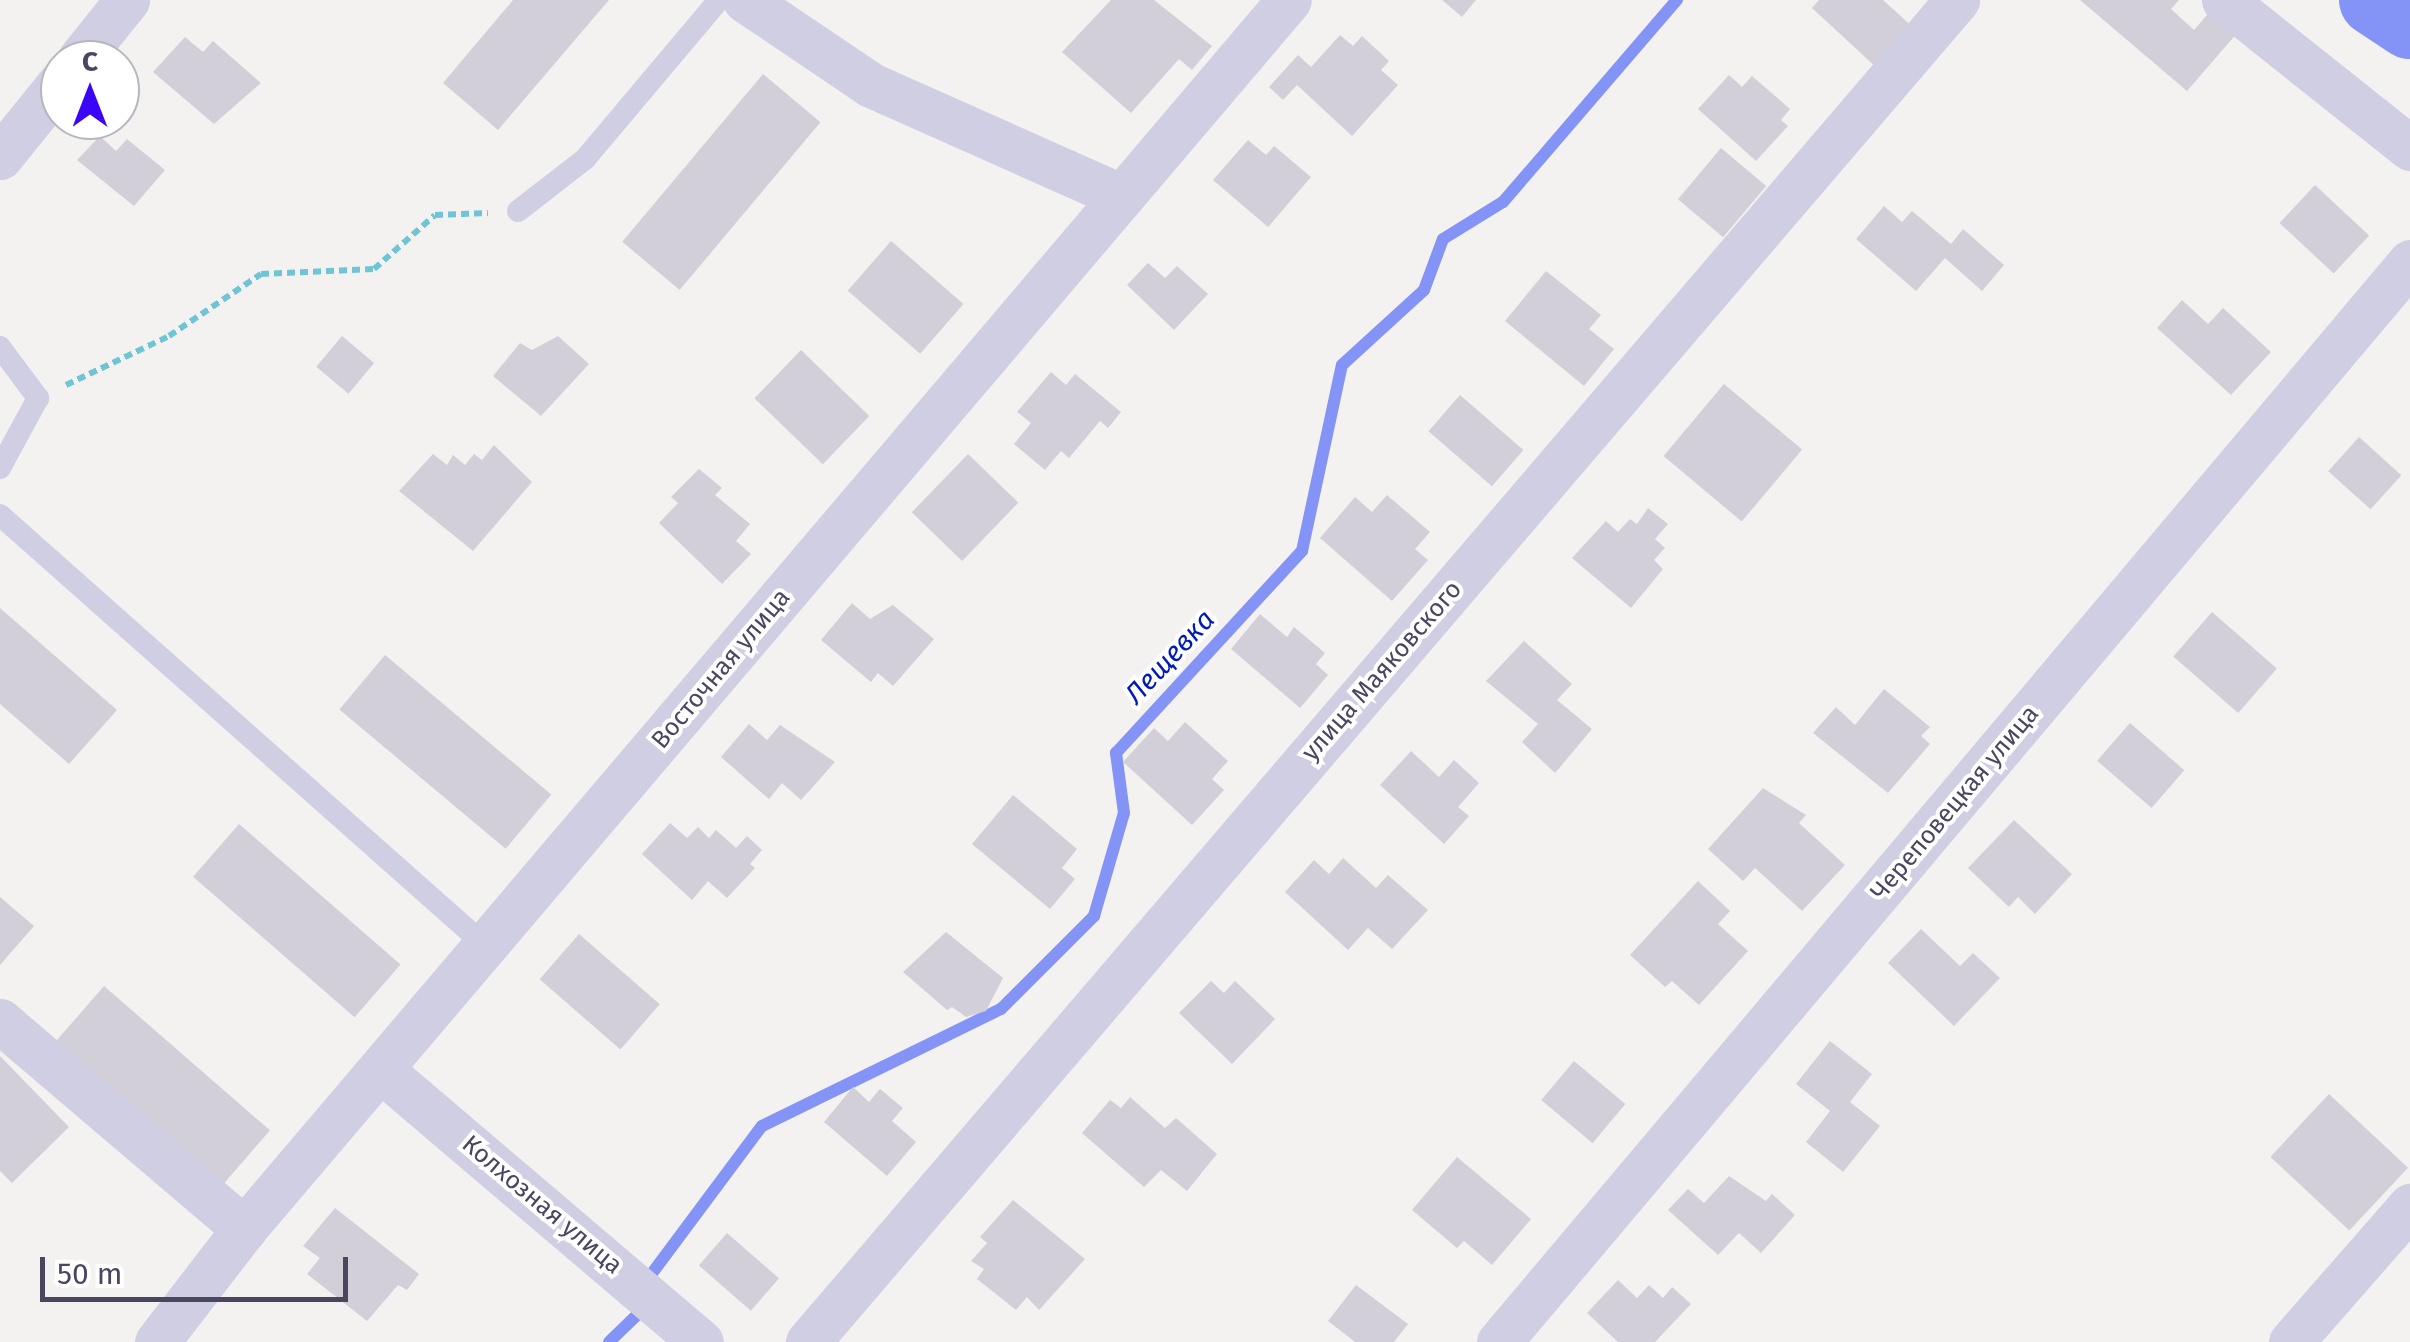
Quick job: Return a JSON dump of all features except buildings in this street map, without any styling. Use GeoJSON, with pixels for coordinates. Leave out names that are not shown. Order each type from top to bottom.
{"type":"FeatureCollection","features":[{"type":"Feature","properties":{"kind":"street"},"geometry":{"type":"LineString","coordinates":[[95,40],[128,0]]}},
{"type":"Feature","properties":{"kind":"street"},"geometry":{"type":"LineString","coordinates":[[745,0],[871,85],[1120,196]]}},
{"type":"Feature","properties":{"kind":"street","name":"Восточная улица"},"geometry":{"type":"LineString","coordinates":[[157,1342],[244,1229],[1289,0]]}},
{"type":"Feature","properties":{"kind":"street","name":"улица Маяковского"},"geometry":{"type":"LineString","coordinates":[[808,1342],[1957,0]]}},
{"type":"Feature","properties":{"kind":"street"},"geometry":{"type":"LineString","coordinates":[[2224,0],[2410,148]]}},
{"type":"Feature","properties":{"kind":"street"},"geometry":{"type":"LineString","coordinates":[[0,157],[40,108]]}},
{"type":"Feature","properties":{"kind":"street","name":"Череповецкая улица"},"geometry":{"type":"LineString","coordinates":[[1499,1342],[2410,262]]}},
{"type":"Feature","properties":{"kind":"street"},"geometry":{"type":"LineString","coordinates":[[0,1021],[244,1229]]}},
{"type":"Feature","properties":{"kind":"street","name":"Колхозная улица"},"geometry":{"type":"LineString","coordinates":[[380,1070],[701,1342]]}},
{"type":"Feature","properties":{"kind":"street"},"geometry":{"type":"LineString","coordinates":[[2290,1342],[2406,1219]]}},
{"type":"Feature","properties":{"kind":"lane"},"geometry":{"type":"LineString","coordinates":[[518,211],[585,159],[719,0]]}},
{"type":"Feature","properties":{"kind":"lane"},"geometry":{"type":"LineString","coordinates":[[0,347],[38,398],[0,468]]}},
{"type":"Feature","properties":{"kind":"lane"},"geometry":{"type":"LineString","coordinates":[[0,516],[486,947]]}},
{"type":"Feature","properties":{"kind":"path"},"geometry":{"type":"LineString","coordinates":[[38,398],[170,336],[261,274],[374,270],[435,215],[518,211]]}},
{"type":"Feature","properties":{"kind":"waterway","name":"Лещевка"},"geometry":{"type":"LineString","coordinates":[[650,1276],[762,1126],[1001,1009],[1094,916],[1124,813],[1116,753],[1302,551],[1342,365],[1424,290],[1443,239],[1503,202],[1677,0]]}},
{"type":"Feature","properties":{"kind":"waterway"},"geometry":{"type":"LineString","coordinates":[[2375,0],[2410,23]]}},
{"type":"Feature","properties":{"kind":"waterway","name":"Лещевка"},"geometry":{"type":"LineString","coordinates":[[609,1342],[637,1315]]}}]}
